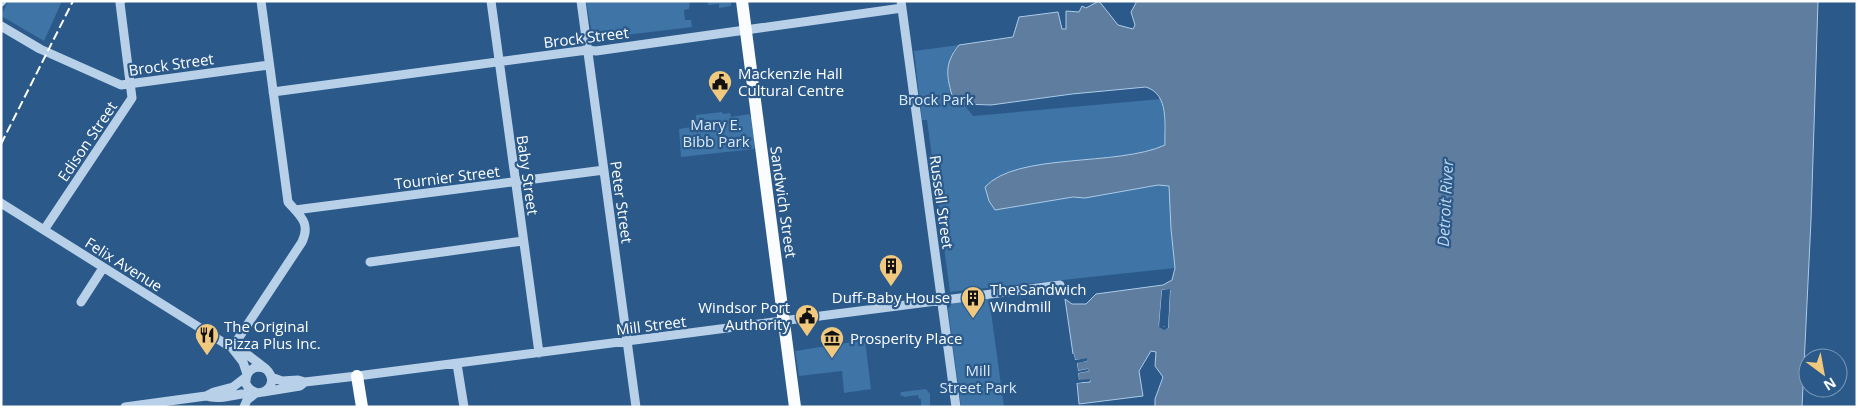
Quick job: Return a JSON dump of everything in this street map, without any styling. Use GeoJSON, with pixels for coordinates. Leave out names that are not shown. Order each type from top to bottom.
{"type":"FeatureCollection","features":[{"type":"Feature","properties":{"kind":"main road","name":"Sandwich Street"},"geometry":{"type":"LineString","coordinates":[[742,1],[795,407]]}},
{"type":"Feature","properties":{"kind":"main road"},"geometry":{"type":"LineString","coordinates":[[357,376],[362,407]]}},
{"type":"Feature","properties":{"kind":"street","name":"Edison Street"},"geometry":{"type":"LineString","coordinates":[[44,230],[132,98],[121,1]]}},
{"type":"Feature","properties":{"kind":"street"},"geometry":{"type":"LineString","coordinates":[[232,348],[307,232],[304,221],[288,202],[261,1]]}},
{"type":"Feature","properties":{"kind":"street","name":"Baby Street"},"geometry":{"type":"LineString","coordinates":[[491,1],[539,353]]}},
{"type":"Feature","properties":{"kind":"street","name":"Peter Street"},"geometry":{"type":"LineString","coordinates":[[581,1],[636,407]]}},
{"type":"Feature","properties":{"kind":"street","name":"Brock Street"},"geometry":{"type":"LineString","coordinates":[[273,92],[588,50],[596,51],[902,5]]}},
{"type":"Feature","properties":{"kind":"street","name":"Russell Street"},"geometry":{"type":"LineString","coordinates":[[902,5],[956,407]]}},
{"type":"Feature","properties":{"kind":"street","name":"Brock Street"},"geometry":{"type":"LineString","coordinates":[[1,26],[40,49],[112,83],[121,85],[269,65]]}},
{"type":"Feature","properties":{"kind":"street","name":"Tournier Street"},"geometry":{"type":"LineString","coordinates":[[295,210],[604,170]]}},
{"type":"Feature","properties":{"kind":"street","name":"Felix Avenue"},"geometry":{"type":"LineString","coordinates":[[1,203],[232,348],[249,355],[268,373]]}},
{"type":"Feature","properties":{"kind":"street"},"geometry":{"type":"LineString","coordinates":[[370,262],[523,241]]}},
{"type":"Feature","properties":{"kind":"street"},"geometry":{"type":"LineString","coordinates":[[81,302],[104,268]]}},
{"type":"Feature","properties":{"kind":"street","name":"Mill Street"},"geometry":{"type":"LineString","coordinates":[[268,373],[282,382],[298,380],[305,382],[784,322],[1060,285]]}},
{"type":"Feature","properties":{"kind":"street","name":"Felix Avenue"},"geometry":{"type":"LineString","coordinates":[[232,348],[243,362],[246,376]]}},
{"type":"Feature","properties":{"kind":"street"},"geometry":{"type":"LineString","coordinates":[[457,364],[464,407]]}},
{"type":"Feature","properties":{"kind":"street"},"geometry":{"type":"LineString","coordinates":[[243,407],[247,400],[270,387],[268,373],[260,367],[254,368],[246,376],[248,387],[259,393]]}},
{"type":"Feature","properties":{"kind":"street","name":"Mill Street"},"geometry":{"type":"LineString","coordinates":[[125,407],[206,396],[233,387],[246,376]]}},
{"type":"Feature","properties":{"kind":"street","name":"Mill Street"},"geometry":{"type":"LineString","coordinates":[[206,396],[216,399],[242,392],[259,393],[300,386],[305,382]]}},
{"type":"Feature","properties":{"kind":"street"},"geometry":{"type":"LineString","coordinates":[[233,395],[243,407]]}},
{"type":"Feature","properties":{"kind":"green space"},"geometry":{"type":"Polygon","coordinates":[[[8,1],[62,1],[44,41],[3,17],[8,1]]]}},
{"type":"Feature","properties":{"kind":"green space"},"geometry":{"type":"Polygon","coordinates":[[[586,1],[702,1],[690,2],[689,9],[684,10],[685,20],[691,20],[692,27],[593,39],[586,1]]]}},
{"type":"Feature","properties":{"kind":"green space"},"geometry":{"type":"Polygon","coordinates":[[[708,1],[731,1],[731,6],[719,8],[719,4],[708,5],[708,1]]]}},
{"type":"Feature","properties":{"kind":"green space","name":"Brock Park"},"geometry":{"type":"Polygon","coordinates":[[[959,45],[953,51],[953,99],[964,104],[973,116],[1161,99],[1164,108],[1165,145],[1152,151],[1124,157],[1067,161],[995,210],[1073,197],[1085,198],[1158,185],[1169,185],[1175,268],[950,292],[927,120],[922,120],[914,51],[959,45]]]}},
{"type":"Feature","properties":{"kind":"green space","name":"Mary E. Bibb Park"},"geometry":{"type":"Polygon","coordinates":[[[722,112],[723,114],[730,113],[731,117],[749,114],[753,121],[756,142],[754,149],[681,157],[679,129],[697,126],[696,115],[722,112]]]}},
{"type":"Feature","properties":{"kind":"green space","name":"Mill Street Park"},"geometry":{"type":"Polygon","coordinates":[[[989,297],[1004,407],[961,407],[948,309],[953,302],[989,297]]]}},
{"type":"Feature","properties":{"kind":"green space","name":"Prosperity Place"},"geometry":{"type":"Polygon","coordinates":[[[865,340],[871,389],[844,393],[842,371],[799,376],[795,351],[865,340]]]}},
{"type":"Feature","properties":{"kind":"green space"},"geometry":{"type":"Polygon","coordinates":[[[926,389],[930,394],[930,407],[920,407],[921,399],[919,399],[918,395],[905,397],[900,395],[901,392],[926,389]]]}},
{"type":"Feature","properties":{"kind":"water","name":"Detroit River"},"geometry":{"type":"Polygon","coordinates":[[[1099,1],[1118,25],[1133,29],[1135,25],[1131,12],[1137,1],[1818,1],[1805,348],[1798,348],[1798,398],[1802,398],[1802,407],[1155,407],[1155,399],[1163,377],[1155,366],[1156,352],[1151,351],[1139,371],[1143,396],[1079,404],[1077,383],[1090,382],[1090,380],[1079,381],[1078,373],[1089,371],[1088,369],[1078,371],[1077,362],[1087,361],[1086,359],[1075,360],[1065,299],[1072,304],[1086,304],[1096,294],[1163,285],[1172,280],[1175,268],[1169,186],[1158,185],[1085,198],[1073,197],[995,210],[989,201],[985,187],[1000,176],[1020,169],[1043,164],[1121,156],[1145,152],[1165,145],[1165,120],[1162,104],[1154,91],[1146,87],[1072,94],[991,105],[964,104],[953,99],[948,78],[948,65],[959,45],[1013,37],[1019,17],[1058,12],[1062,29],[1066,29],[1066,11],[1079,12],[1082,6],[1086,8],[1099,1]],[[1162,290],[1159,326],[1168,328],[1170,290],[1162,290]]]}},
{"type":"Feature","properties":{"kind":"pier"},"geometry":{"type":"Polygon","coordinates":[[[1170,289],[1168,328],[1164,330],[1159,327],[1162,290],[1170,289]],[[1164,292],[1162,325],[1164,327],[1166,326],[1168,292],[1164,292]]]}},
{"type":"Feature","properties":{"kind":"pier"},"geometry":{"type":"Polygon","coordinates":[[[1073,354],[1075,360],[1087,358],[1087,361],[1077,363],[1078,371],[1088,369],[1089,371],[1078,373],[1079,380],[1090,379],[1090,381],[1077,383],[1073,354]]]}},
{"type":"Feature","properties":{"kind":"railway"},"geometry":{"type":"LineString","coordinates":[[1,144],[73,1]]}},
{"type":"Feature","properties":{"kind":"place","name":"Mackenzie Hall Cultural Centre"},"geometry":{"type":"Point","coordinates":[720,103]}},
{"type":"Feature","properties":{"kind":"place","name":"Duff-Baby House"},"geometry":{"type":"Point","coordinates":[891,287]}},
{"type":"Feature","properties":{"kind":"place","name":"The Sandwich Windmill"},"geometry":{"type":"Point","coordinates":[973,319]}},
{"type":"Feature","properties":{"kind":"place","name":"Windsor Port Authority"},"geometry":{"type":"Point","coordinates":[807,337]}},
{"type":"Feature","properties":{"kind":"place","name":"The Original Pizza Plus Inc."},"geometry":{"type":"Point","coordinates":[207,356]}},
{"type":"Feature","properties":{"kind":"place","name":"Prosperity Place"},"geometry":{"type":"Point","coordinates":[832,359]}}]}
